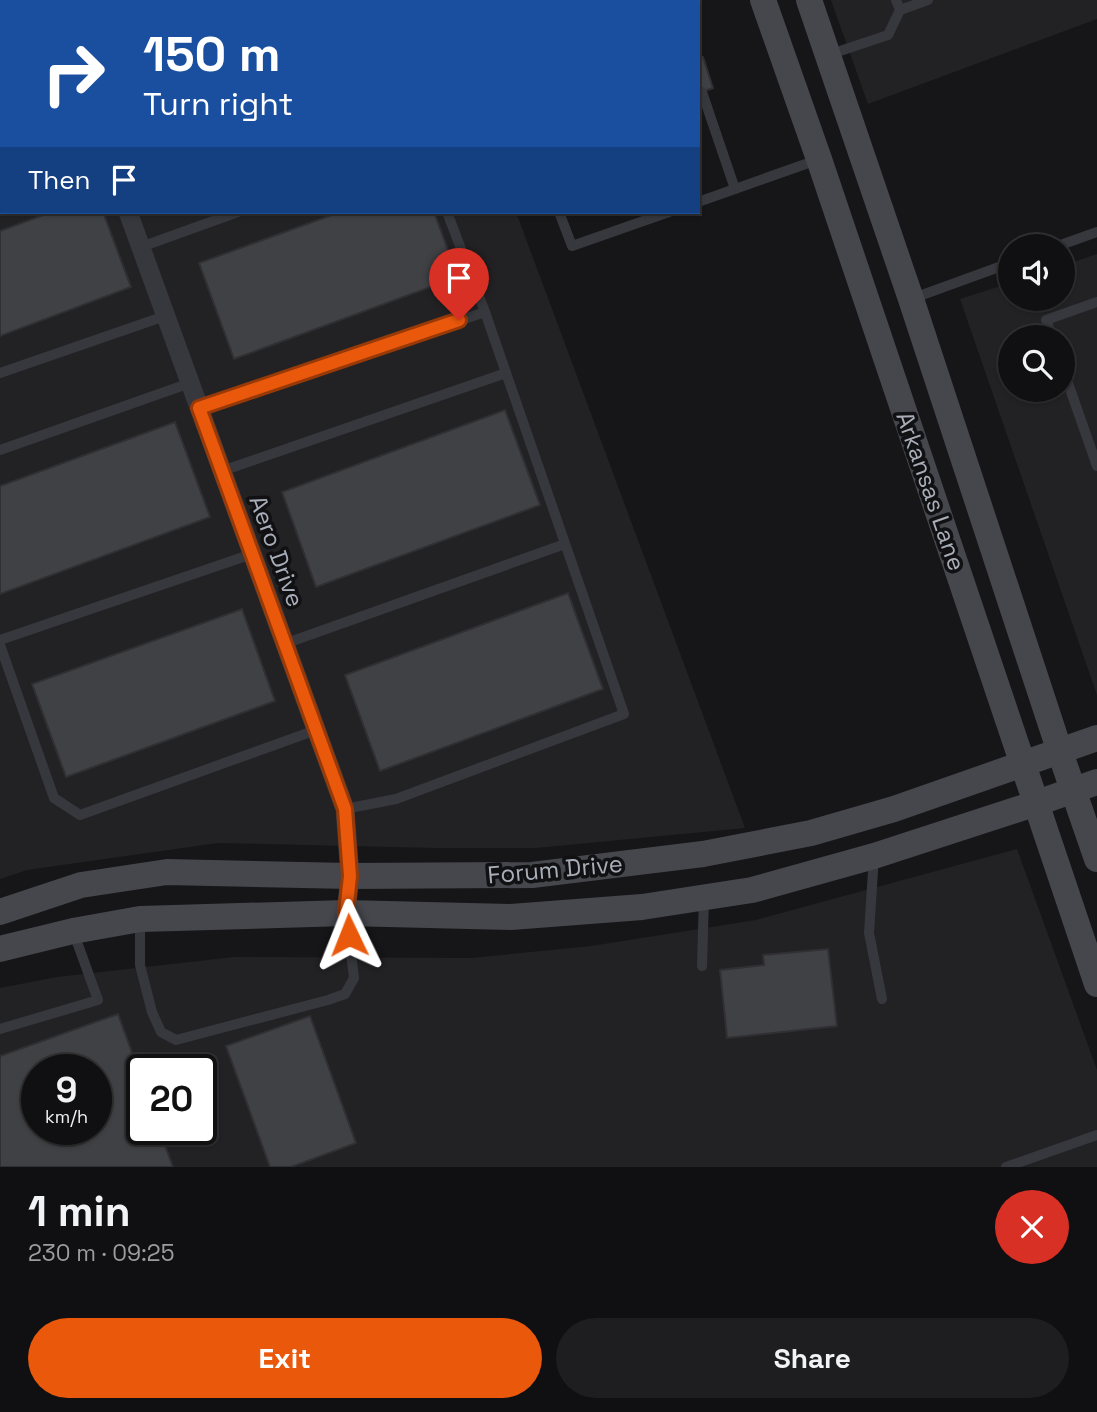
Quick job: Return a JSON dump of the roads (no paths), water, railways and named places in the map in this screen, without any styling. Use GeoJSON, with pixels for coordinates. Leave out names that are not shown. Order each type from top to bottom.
{"type":"FeatureCollection","features":[{"type":"Feature","properties":{"kind":"street","name":"Arkansas Lane"},"geometry":{"type":"LineString","coordinates":[[763,0],[1097,984]]}},
{"type":"Feature","properties":{"kind":"street","name":"Arkansas Lane"},"geometry":{"type":"LineString","coordinates":[[808,0],[911,299],[1060,752],[1085,786],[1097,859]]}},
{"type":"Feature","properties":{"kind":"street","name":"Aero Drive"},"geometry":{"type":"LineString","coordinates":[[129,214],[345,809],[350,876],[346,913]]}},
{"type":"Feature","properties":{"kind":"street","name":"Forum Drive"},"geometry":{"type":"LineString","coordinates":[[0,912],[81,886],[167,872],[350,876],[533,875],[703,853],[811,834],[894,809],[1097,738]]}},
{"type":"Feature","properties":{"kind":"street","name":"Forum Drive"},"geometry":{"type":"LineString","coordinates":[[0,949],[73,931],[139,919],[346,913],[511,917],[642,907],[752,890],[874,856],[1085,786]]}},
{"type":"Feature","properties":{"kind":"lane"},"geometry":{"type":"LineString","coordinates":[[828,55],[888,35],[898,5],[928,0]]}},
{"type":"Feature","properties":{"kind":"lane"},"geometry":{"type":"LineString","coordinates":[[702,92],[735,189]]}},
{"type":"Feature","properties":{"kind":"lane"},"geometry":{"type":"LineString","coordinates":[[700,201],[819,159]]}},
{"type":"Feature","properties":{"kind":"lane"},"geometry":{"type":"LineString","coordinates":[[141,247],[232,214]]}},
{"type":"Feature","properties":{"kind":"lane"},"geometry":{"type":"LineString","coordinates":[[345,809],[396,799],[624,714],[485,312],[448,214]]}},
{"type":"Feature","properties":{"kind":"lane"},"geometry":{"type":"LineString","coordinates":[[560,214],[572,246],[664,214]]}},
{"type":"Feature","properties":{"kind":"lane"},"geometry":{"type":"LineString","coordinates":[[1075,240],[1097,232]]}},
{"type":"Feature","properties":{"kind":"lane"},"geometry":{"type":"LineString","coordinates":[[911,299],[998,267]]}},
{"type":"Feature","properties":{"kind":"lane"},"geometry":{"type":"LineString","coordinates":[[1048,325],[1046,320],[1097,302]]}},
{"type":"Feature","properties":{"kind":"lane"},"geometry":{"type":"LineString","coordinates":[[199,408],[485,312]]}},
{"type":"Feature","properties":{"kind":"lane"},"geometry":{"type":"LineString","coordinates":[[0,373],[165,316]]}},
{"type":"Feature","properties":{"kind":"lane"},"geometry":{"type":"LineString","coordinates":[[222,471],[506,373]]}},
{"type":"Feature","properties":{"kind":"lane"},"geometry":{"type":"LineString","coordinates":[[0,450],[190,383]]}},
{"type":"Feature","properties":{"kind":"lane"},"geometry":{"type":"LineString","coordinates":[[1075,402],[1097,466]]}},
{"type":"Feature","properties":{"kind":"lane"},"geometry":{"type":"LineString","coordinates":[[284,644],[565,544]]}},
{"type":"Feature","properties":{"kind":"lane"},"geometry":{"type":"LineString","coordinates":[[252,554],[0,642],[54,798],[80,816],[316,730]]}},
{"type":"Feature","properties":{"kind":"lane"},"geometry":{"type":"LineString","coordinates":[[874,856],[869,933],[882,999]]}},
{"type":"Feature","properties":{"kind":"lane"},"geometry":{"type":"LineString","coordinates":[[702,966],[704,897]]}},
{"type":"Feature","properties":{"kind":"lane"},"geometry":{"type":"LineString","coordinates":[[139,919],[140,965],[152,1012],[160,1032],[176,1040],[328,1000],[345,993],[354,978],[346,913]]}},
{"type":"Feature","properties":{"kind":"lane"},"geometry":{"type":"LineString","coordinates":[[0,1030],[99,1000],[73,931]]}},
{"type":"Feature","properties":{"kind":"lane"},"geometry":{"type":"LineString","coordinates":[[1006,1167],[1097,1135]]}}]}
